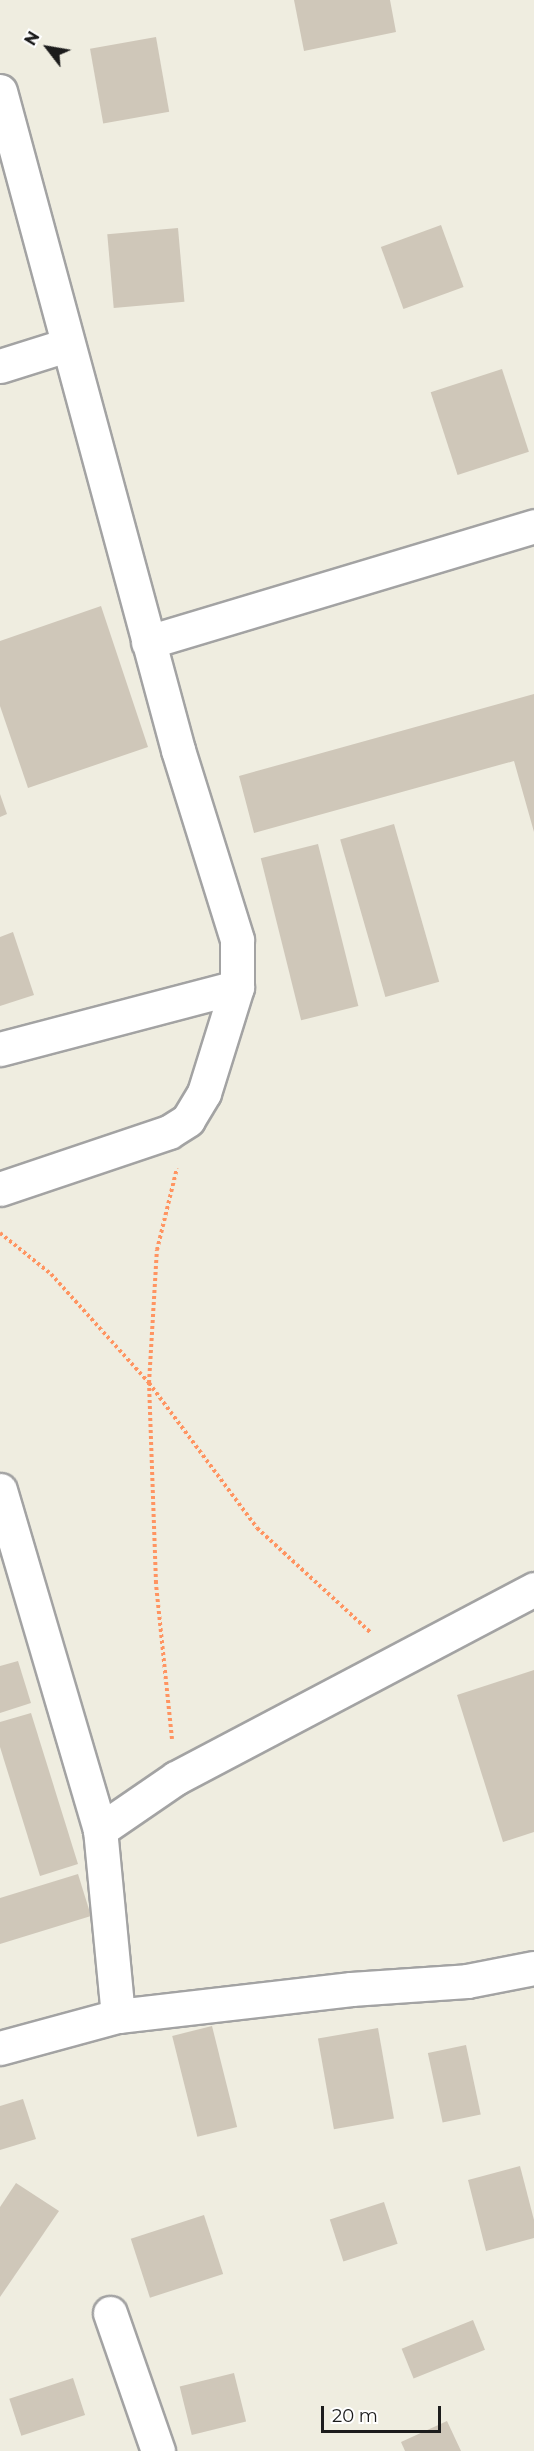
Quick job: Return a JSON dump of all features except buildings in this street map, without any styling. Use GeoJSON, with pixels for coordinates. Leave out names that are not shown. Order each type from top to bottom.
{"type":"FeatureCollection","features":[{"type":"Feature","properties":{"kind":"street"},"geometry":{"type":"LineString","coordinates":[[0,91],[148,642],[237,940],[237,987],[204,1092],[188,1120],[169,1132],[0,1189]]}},
{"type":"Feature","properties":{"kind":"street"},"geometry":{"type":"LineString","coordinates":[[0,366],[67,345]]}},
{"type":"Feature","properties":{"kind":"street"},"geometry":{"type":"LineString","coordinates":[[148,642],[534,526]]}},
{"type":"Feature","properties":{"kind":"street"},"geometry":{"type":"LineString","coordinates":[[0,1049],[237,987]]}},
{"type":"Feature","properties":{"kind":"street"},"geometry":{"type":"LineString","coordinates":[[0,1490],[100,1830],[118,2016]]}},
{"type":"Feature","properties":{"kind":"street"},"geometry":{"type":"LineString","coordinates":[[100,1830],[176,1778],[400,1658],[534,1591]]}},
{"type":"Feature","properties":{"kind":"street"},"geometry":{"type":"LineString","coordinates":[[0,2048],[118,2016],[351,1989],[467,1981],[534,1968]]}},
{"type":"Feature","properties":{"kind":"street"},"geometry":{"type":"LineString","coordinates":[[110,2313],[158,2451]]}},
{"type":"Feature","properties":{"kind":"path"},"geometry":{"type":"LineString","coordinates":[[176,1778],[156,1583],[149,1383],[157,1250],[188,1120]]}},
{"type":"Feature","properties":{"kind":"path"},"geometry":{"type":"LineString","coordinates":[[0,1233],[51,1274],[149,1383],[257,1528],[400,1658]]}}]}
